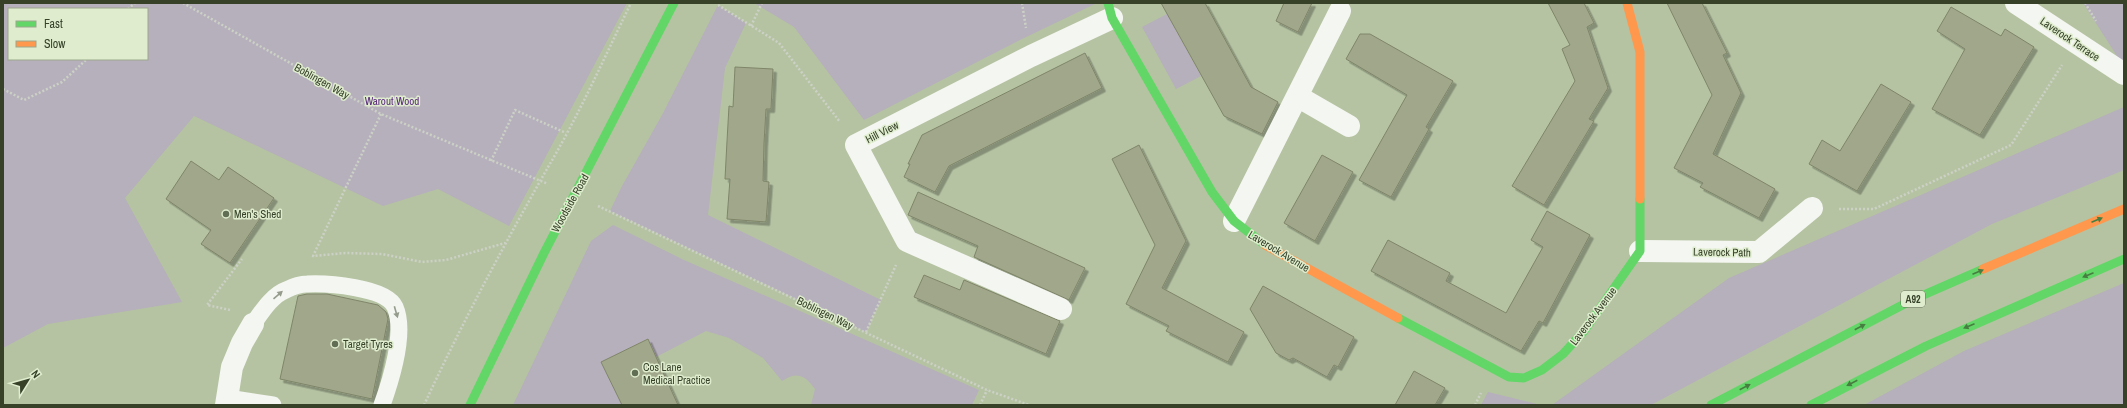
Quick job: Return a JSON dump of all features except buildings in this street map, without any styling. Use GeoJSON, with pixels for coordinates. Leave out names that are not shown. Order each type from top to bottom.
{"type":"FeatureCollection","features":[{"type":"Feature","properties":{"kind":"main road","name":"Woodside Road"},"geometry":{"type":"LineString","coordinates":[[470,405],[555,229],[588,171],[674,3]]}},
{"type":"Feature","properties":{"kind":"main road"},"geometry":{"type":"LineString","coordinates":[[1627,3],[1640,52],[1640,251]]}},
{"type":"Feature","properties":{"kind":"main road","name":"Laverock Avenue"},"geometry":{"type":"LineString","coordinates":[[1110,10],[1193,161],[1234,221],[1264,244],[1508,377],[1524,378],[1542,370],[1563,354],[1584,331],[1640,251]]}},
{"type":"Feature","properties":{"kind":"main road","name":"A92"},"geometry":{"type":"LineString","coordinates":[[1711,405],[1912,300],[2124,209]]}},
{"type":"Feature","properties":{"kind":"main road"},"geometry":{"type":"LineString","coordinates":[[1811,405],[1954,333],[2124,259]]}},
{"type":"Feature","properties":{"kind":"street","name":"Laverock Terrace"},"geometry":{"type":"LineString","coordinates":[[2016,3],[2124,74]]}},
{"type":"Feature","properties":{"kind":"street","name":"Hill View"},"geometry":{"type":"LineString","coordinates":[[907,242],[856,146],[1031,56],[1110,10]]}},
{"type":"Feature","properties":{"kind":"street"},"geometry":{"type":"LineString","coordinates":[[1234,221],[1340,11]]}},
{"type":"Feature","properties":{"kind":"street"},"geometry":{"type":"LineString","coordinates":[[1297,96],[1349,126]]}},
{"type":"Feature","properties":{"kind":"street","name":"Laverock Path"},"geometry":{"type":"LineString","coordinates":[[1640,251],[1759,252],[1812,208]]}},
{"type":"Feature","properties":{"kind":"street"},"geometry":{"type":"LineString","coordinates":[[907,242],[1061,309]]}},
{"type":"Feature","properties":{"kind":"street"},"geometry":{"type":"LineString","coordinates":[[226,401],[232,367],[252,324]]}},
{"type":"Feature","properties":{"kind":"lane"},"geometry":{"type":"LineString","coordinates":[[252,324],[268,304],[284,290],[305,284],[334,285],[367,290],[383,296],[395,306],[399,326],[396,354],[382,405]]}},
{"type":"Feature","properties":{"kind":"lane"},"geometry":{"type":"LineString","coordinates":[[226,401],[273,405]]}},
{"type":"Feature","properties":{"kind":"path","name":"Boblingen Way"},"geometry":{"type":"LineString","coordinates":[[184,3],[381,114],[531,177]]}},
{"type":"Feature","properties":{"kind":"path"},"geometry":{"type":"LineString","coordinates":[[424,405],[455,339],[522,211],[555,155],[631,3]]}},
{"type":"Feature","properties":{"kind":"path"},"geometry":{"type":"LineString","coordinates":[[751,26],[762,3]]}},
{"type":"Feature","properties":{"kind":"path"},"geometry":{"type":"LineString","coordinates":[[718,5],[779,43],[824,99],[856,146]]}},
{"type":"Feature","properties":{"kind":"path"},"geometry":{"type":"LineString","coordinates":[[1812,208],[1874,209],[2011,145],[2076,43]]}},
{"type":"Feature","properties":{"kind":"path"},"geometry":{"type":"LineString","coordinates":[[3,89],[24,100],[62,82],[85,60]]}},
{"type":"Feature","properties":{"kind":"path"},"geometry":{"type":"LineString","coordinates":[[491,161],[516,110],[566,133]]}},
{"type":"Feature","properties":{"kind":"path"},"geometry":{"type":"LineString","coordinates":[[381,114],[313,256],[345,253],[382,254],[422,262],[446,260],[505,243]]}},
{"type":"Feature","properties":{"kind":"path","name":"Boblingen Way"},"geometry":{"type":"LineString","coordinates":[[622,216],[987,390],[1029,405]]}},
{"type":"Feature","properties":{"kind":"path"},"geometry":{"type":"LineString","coordinates":[[866,332],[907,242]]}},
{"type":"Feature","properties":{"kind":"path"},"geometry":{"type":"LineString","coordinates":[[980,405],[987,390]]}},
{"type":"Feature","properties":{"kind":"green space","name":"Warout Wood"},"geometry":{"type":"Polygon","coordinates":[[[3,3],[627,3],[509,226],[438,189],[383,206],[194,116],[125,198],[182,302],[48,324],[3,348],[3,3]]]}},
{"type":"Feature","properties":{"kind":"green space"},"geometry":{"type":"Polygon","coordinates":[[[754,3],[1095,4],[1022,39],[864,120],[794,27],[754,3]]]}},
{"type":"Feature","properties":{"kind":"green space"},"geometry":{"type":"Polygon","coordinates":[[[2083,3],[2124,3],[2124,67],[2083,3]]]}},
{"type":"Feature","properties":{"kind":"green space"},"geometry":{"type":"Polygon","coordinates":[[[718,5],[746,23],[725,68],[708,215],[881,300],[866,332],[610,211],[622,186],[662,115],[718,5]]]}},
{"type":"Feature","properties":{"kind":"green space"},"geometry":{"type":"Polygon","coordinates":[[[1167,14],[1201,76],[1176,89],[1142,27],[1167,14]]]}},
{"type":"Feature","properties":{"kind":"green space"},"geometry":{"type":"Polygon","coordinates":[[[2124,107],[2124,170],[1992,224],[1651,405],[1552,405],[1729,278],[2124,107]]]}},
{"type":"Feature","properties":{"kind":"green space"},"geometry":{"type":"Polygon","coordinates":[[[613,225],[684,260],[979,390],[972,405],[811,405],[815,389],[808,380],[796,375],[782,381],[763,358],[729,338],[706,331],[656,357],[648,339],[601,362],[622,405],[513,405],[591,241],[613,225]]]}},
{"type":"Feature","properties":{"kind":"green space"},"geometry":{"type":"Polygon","coordinates":[[[2124,283],[2124,405],[1864,405],[1964,351],[2124,283]]]}},
{"type":"Feature","properties":{"kind":"green space"},"geometry":{"type":"Polygon","coordinates":[[[1488,392],[1541,405],[1481,405],[1488,392]]]}},
{"type":"Feature","properties":{"kind":"traffic: fast"},"geometry":{"type":"LineString","coordinates":[[470,405],[544,253],[674,3]]}},
{"type":"Feature","properties":{"kind":"traffic: fast"},"geometry":{"type":"LineString","coordinates":[[1108,3],[1112,18],[1212,192],[1234,221],[1265,245]]}},
{"type":"Feature","properties":{"kind":"traffic: fast"},"geometry":{"type":"LineString","coordinates":[[1398,318],[1509,377],[1524,378],[1542,370],[1563,354],[1584,331],[1640,251],[1640,199]]}},
{"type":"Feature","properties":{"kind":"traffic: fast"},"geometry":{"type":"LineString","coordinates":[[1811,405],[1926,346],[2124,259]]}},
{"type":"Feature","properties":{"kind":"traffic: fast"},"geometry":{"type":"LineString","coordinates":[[1711,405],[1912,300],[1983,269]]}},
{"type":"Feature","properties":{"kind":"traffic: slow"},"geometry":{"type":"LineString","coordinates":[[1627,3],[1640,52],[1640,199]]}},
{"type":"Feature","properties":{"kind":"traffic: slow"},"geometry":{"type":"LineString","coordinates":[[1983,269],[2124,209]]}},
{"type":"Feature","properties":{"kind":"traffic: slow"},"geometry":{"type":"LineString","coordinates":[[1265,245],[1398,318]]}},
{"type":"Feature","properties":{"kind":"place","name":"Men's Shed"},"geometry":{"type":"Point","coordinates":[226,214]}},
{"type":"Feature","properties":{"kind":"place","name":"Target Tyres"},"geometry":{"type":"Point","coordinates":[335,344]}},
{"type":"Feature","properties":{"kind":"place","name":"Cos Lane Medical Practice"},"geometry":{"type":"Point","coordinates":[635,373]}}]}
